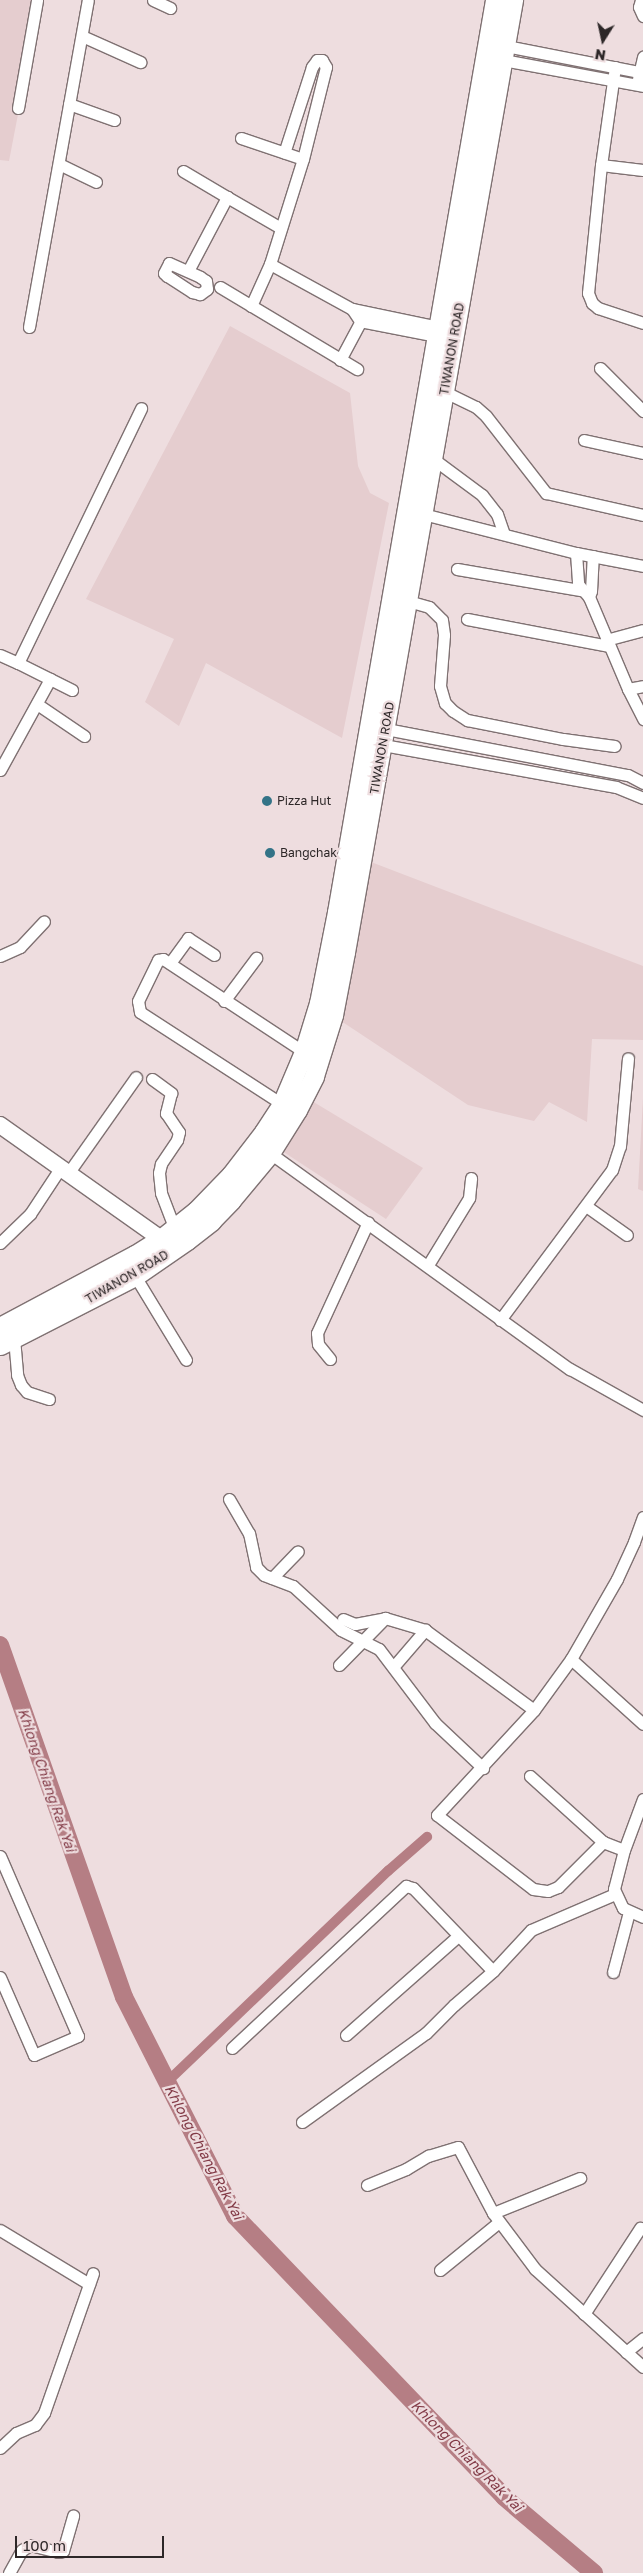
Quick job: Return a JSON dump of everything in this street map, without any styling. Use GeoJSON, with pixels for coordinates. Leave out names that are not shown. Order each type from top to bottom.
{"type":"FeatureCollection","features":[{"type":"Feature","properties":{"kind":"main road","name":"TIWANON ROAD"},"geometry":{"type":"LineString","coordinates":[[452,301],[495,0]]}},
{"type":"Feature","properties":{"kind":"main road","name":"TIWANON ROAD"},"geometry":{"type":"LineString","coordinates":[[6,1338],[168,1234],[231,1175],[282,1104],[304,1052],[313,1028],[326,970],[443,334],[452,301],[504,53],[513,0]]}},
{"type":"Feature","properties":{"kind":"main road","name":"TIWANON ROAD"},"geometry":{"type":"LineString","coordinates":[[6,1338],[135,1276],[181,1245],[210,1221],[231,1200],[270,1152],[297,1110],[314,1076],[325,1046],[342,968],[445,392],[443,334]]}},
{"type":"Feature","properties":{"kind":"street"},"geometry":{"type":"LineString","coordinates":[[18,108],[37,0]]}},
{"type":"Feature","properties":{"kind":"street"},"geometry":{"type":"LineString","coordinates":[[29,327],[88,0]]}},
{"type":"Feature","properties":{"kind":"street"},"geometry":{"type":"LineString","coordinates":[[153,0],[170,8]]}},
{"type":"Feature","properties":{"kind":"street"},"geometry":{"type":"LineString","coordinates":[[641,0],[639,7],[643,16]]}},
{"type":"Feature","properties":{"kind":"street"},"geometry":{"type":"LineString","coordinates":[[82,36],[140,62]]}},
{"type":"Feature","properties":{"kind":"street"},"geometry":{"type":"LineString","coordinates":[[504,53],[641,73]]}},
{"type":"Feature","properties":{"kind":"street"},"geometry":{"type":"LineString","coordinates":[[504,53],[640,86],[643,58]]}},
{"type":"Feature","properties":{"kind":"street"},"geometry":{"type":"LineString","coordinates":[[251,306],[270,264],[303,159],[326,67],[322,60],[317,60],[312,67],[284,153]]}},
{"type":"Feature","properties":{"kind":"street"},"geometry":{"type":"LineString","coordinates":[[615,68],[601,165],[590,298],[598,308],[643,323]]}},
{"type":"Feature","properties":{"kind":"street"},"geometry":{"type":"LineString","coordinates":[[69,104],[114,120]]}},
{"type":"Feature","properties":{"kind":"street"},"geometry":{"type":"LineString","coordinates":[[241,138],[303,159]]}},
{"type":"Feature","properties":{"kind":"street"},"geometry":{"type":"LineString","coordinates":[[59,164],[96,182]]}},
{"type":"Feature","properties":{"kind":"street"},"geometry":{"type":"LineString","coordinates":[[601,165],[643,170]]}},
{"type":"Feature","properties":{"kind":"street"},"geometry":{"type":"LineString","coordinates":[[183,171],[282,228]]}},
{"type":"Feature","properties":{"kind":"street"},"geometry":{"type":"LineString","coordinates":[[188,270],[227,197]]}},
{"type":"Feature","properties":{"kind":"street"},"geometry":{"type":"LineString","coordinates":[[270,264],[363,316],[443,334]]}},
{"type":"Feature","properties":{"kind":"street"},"geometry":{"type":"LineString","coordinates":[[220,287],[357,369]]}},
{"type":"Feature","properties":{"kind":"street"},"geometry":{"type":"LineString","coordinates":[[340,360],[363,316]]}},
{"type":"Feature","properties":{"kind":"street"},"geometry":{"type":"LineString","coordinates":[[600,368],[643,411]]}},
{"type":"Feature","properties":{"kind":"street"},"geometry":{"type":"LineString","coordinates":[[445,392],[476,407],[486,416],[546,493],[643,515]]}},
{"type":"Feature","properties":{"kind":"street"},"geometry":{"type":"LineString","coordinates":[[18,664],[141,408]]}},
{"type":"Feature","properties":{"kind":"street"},"geometry":{"type":"LineString","coordinates":[[584,440],[643,453]]}},
{"type":"Feature","properties":{"kind":"street"},"geometry":{"type":"LineString","coordinates":[[432,458],[482,495],[497,514],[504,534]]}},
{"type":"Feature","properties":{"kind":"street"},"geometry":{"type":"LineString","coordinates":[[423,514],[576,553],[643,566]]}},
{"type":"Feature","properties":{"kind":"street"},"geometry":{"type":"LineString","coordinates":[[576,553],[577,576],[587,593],[628,689],[643,719]]}},
{"type":"Feature","properties":{"kind":"street"},"geometry":{"type":"LineString","coordinates":[[587,593],[593,556]]}},
{"type":"Feature","properties":{"kind":"street"},"geometry":{"type":"LineString","coordinates":[[457,568],[587,593]]}},
{"type":"Feature","properties":{"kind":"street"},"geometry":{"type":"LineString","coordinates":[[408,602],[429,607],[442,620],[444,635],[440,686],[445,703],[452,711],[467,720],[563,739],[615,746]]}},
{"type":"Feature","properties":{"kind":"street"},"geometry":{"type":"LineString","coordinates":[[467,619],[608,643],[643,630]]}},
{"type":"Feature","properties":{"kind":"street"},"geometry":{"type":"LineString","coordinates":[[0,655],[72,690]]}},
{"type":"Feature","properties":{"kind":"street"},"geometry":{"type":"LineString","coordinates":[[0,770],[50,678]]}},
{"type":"Feature","properties":{"kind":"street"},"geometry":{"type":"LineString","coordinates":[[628,689],[643,686]]}},
{"type":"Feature","properties":{"kind":"street"},"geometry":{"type":"LineString","coordinates":[[36,704],[84,736]]}},
{"type":"Feature","properties":{"kind":"street"},"geometry":{"type":"LineString","coordinates":[[384,737],[628,775],[643,783]]}},
{"type":"Feature","properties":{"kind":"street"},"geometry":{"type":"LineString","coordinates":[[384,737],[616,786],[643,798]]}},
{"type":"Feature","properties":{"kind":"street"},"geometry":{"type":"LineString","coordinates":[[0,956],[20,947],[44,921]]}},
{"type":"Feature","properties":{"kind":"street"},"geometry":{"type":"LineString","coordinates":[[170,963],[188,938],[214,955]]}},
{"type":"Feature","properties":{"kind":"street"},"geometry":{"type":"LineString","coordinates":[[224,1001],[256,958]]}},
{"type":"Feature","properties":{"kind":"street"},"geometry":{"type":"LineString","coordinates":[[282,1104],[140,1012],[138,1000],[158,960],[163,959],[304,1052]]}},
{"type":"Feature","properties":{"kind":"street"},"geometry":{"type":"LineString","coordinates":[[500,1320],[612,1170],[620,1146],[628,1058]]}},
{"type":"Feature","properties":{"kind":"street"},"geometry":{"type":"LineString","coordinates":[[0,1243],[30,1214],[136,1077]]}},
{"type":"Feature","properties":{"kind":"street"},"geometry":{"type":"LineString","coordinates":[[152,1079],[170,1094],[166,1113],[179,1132],[177,1140],[161,1164],[159,1173],[168,1234]]}},
{"type":"Feature","properties":{"kind":"street"},"geometry":{"type":"LineString","coordinates":[[0,1125],[65,1169],[168,1234]]}},
{"type":"Feature","properties":{"kind":"street"},"geometry":{"type":"LineString","coordinates":[[270,1152],[570,1369],[643,1410]]}},
{"type":"Feature","properties":{"kind":"street"},"geometry":{"type":"LineString","coordinates":[[428,1265],[469,1198],[471,1178]]}},
{"type":"Feature","properties":{"kind":"street"},"geometry":{"type":"LineString","coordinates":[[586,1206],[627,1236]]}},
{"type":"Feature","properties":{"kind":"street"},"geometry":{"type":"LineString","coordinates":[[330,1359],[318,1344],[317,1333],[368,1222]]}},
{"type":"Feature","properties":{"kind":"street"},"geometry":{"type":"LineString","coordinates":[[135,1276],[186,1360]]}},
{"type":"Feature","properties":{"kind":"street"},"geometry":{"type":"LineString","coordinates":[[6,1338],[21,1385],[27,1392],[49,1398]]}},
{"type":"Feature","properties":{"kind":"street"},"geometry":{"type":"LineString","coordinates":[[229,1499],[249,1533],[256,1567],[264,1575],[293,1586],[341,1630],[380,1649],[435,1723],[483,1768]]}},
{"type":"Feature","properties":{"kind":"street"},"geometry":{"type":"LineString","coordinates":[[603,1842],[558,1887],[548,1891],[532,1889],[437,1815],[483,1768],[534,1710],[571,1659],[617,1579],[643,1517]]}},
{"type":"Feature","properties":{"kind":"street"},"geometry":{"type":"LineString","coordinates":[[272,1578],[298,1551]]}},
{"type":"Feature","properties":{"kind":"street"},"geometry":{"type":"LineString","coordinates":[[343,1619],[355,1624],[385,1618],[426,1630],[534,1710]]}},
{"type":"Feature","properties":{"kind":"street"},"geometry":{"type":"LineString","coordinates":[[339,1665],[360,1640],[385,1618]]}},
{"type":"Feature","properties":{"kind":"street"},"geometry":{"type":"LineString","coordinates":[[394,1666],[426,1630]]}},
{"type":"Feature","properties":{"kind":"street"},"geometry":{"type":"LineString","coordinates":[[571,1659],[643,1724]]}},
{"type":"Feature","properties":{"kind":"street"},"geometry":{"type":"LineString","coordinates":[[530,1776],[603,1842],[624,1850]]}},
{"type":"Feature","properties":{"kind":"street"},"geometry":{"type":"LineString","coordinates":[[643,1799],[624,1850],[615,1881],[615,1894],[622,1908],[643,1917]]}},
{"type":"Feature","properties":{"kind":"street"},"geometry":{"type":"LineString","coordinates":[[0,1856],[78,2036],[34,2055],[0,1977]]}},
{"type":"Feature","properties":{"kind":"street"},"geometry":{"type":"LineString","coordinates":[[232,2048],[406,1886],[413,1888],[493,1971]]}},
{"type":"Feature","properties":{"kind":"street"},"geometry":{"type":"LineString","coordinates":[[302,2122],[426,2033],[454,2005],[493,1971],[532,1930],[615,1894]]}},
{"type":"Feature","properties":{"kind":"street"},"geometry":{"type":"LineString","coordinates":[[614,1972],[628,1912]]}},
{"type":"Feature","properties":{"kind":"street"},"geometry":{"type":"LineString","coordinates":[[346,2034],[372,2015],[458,1936]]}},
{"type":"Feature","properties":{"kind":"street"},"geometry":{"type":"LineString","coordinates":[[367,2185],[406,2169],[428,2156],[456,2146],[459,2148],[496,2217],[535,2268],[643,2367]]}},
{"type":"Feature","properties":{"kind":"street"},"geometry":{"type":"LineString","coordinates":[[440,2270],[496,2217],[580,2178]]}},
{"type":"Feature","properties":{"kind":"street"},"geometry":{"type":"LineString","coordinates":[[584,2314],[640,2228]]}},
{"type":"Feature","properties":{"kind":"street"},"geometry":{"type":"LineString","coordinates":[[0,2230],[91,2278],[44,2413],[35,2424],[16,2433],[0,2448]]}},
{"type":"Feature","properties":{"kind":"street"},"geometry":{"type":"LineString","coordinates":[[626,2352],[643,2338]]}},
{"type":"Feature","properties":{"kind":"street"},"geometry":{"type":"LineString","coordinates":[[8,2573],[22,2550],[30,2545],[58,2552],[63,2551],[73,2515]]}},
{"type":"Feature","properties":{"kind":"shaded area"},"geometry":{"type":"Polygon","coordinates":[[[0,0],[40,0],[9,161],[0,160],[0,0]]]}},
{"type":"Feature","properties":{"kind":"shaded area"},"geometry":{"type":"Polygon","coordinates":[[[230,326],[350,393],[358,466],[370,493],[389,503],[342,738],[206,663],[179,726],[145,702],[174,639],[86,599],[230,326]]]}},
{"type":"Feature","properties":{"kind":"shaded area"},"geometry":{"type":"Polygon","coordinates":[[[371,862],[643,966],[643,1040],[592,1039],[587,1122],[549,1102],[534,1121],[468,1105],[338,1019],[371,862]]]}},
{"type":"Feature","properties":{"kind":"shaded area"},"geometry":{"type":"Polygon","coordinates":[[[307,1098],[423,1168],[386,1219],[276,1147],[307,1098]]]}},
{"type":"Feature","properties":{"kind":"shaded area"},"geometry":{"type":"Polygon","coordinates":[[[643,1098],[643,1191],[638,1189],[643,1098]]]}},
{"type":"Feature","properties":{"kind":"waterway","name":"Khlong Chiang Rak Yai"},"geometry":{"type":"LineString","coordinates":[[0,1645],[124,1997],[235,2216],[504,2497],[594,2573]]}},
{"type":"Feature","properties":{"kind":"waterway"},"geometry":{"type":"LineString","coordinates":[[167,2082],[388,1871],[427,1837]]}},
{"type":"Feature","properties":{"kind":"place","name":"Pizza Hut"},"geometry":{"type":"Point","coordinates":[267,801]}},
{"type":"Feature","properties":{"kind":"place","name":"Bangchak"},"geometry":{"type":"Point","coordinates":[270,853]}}]}
